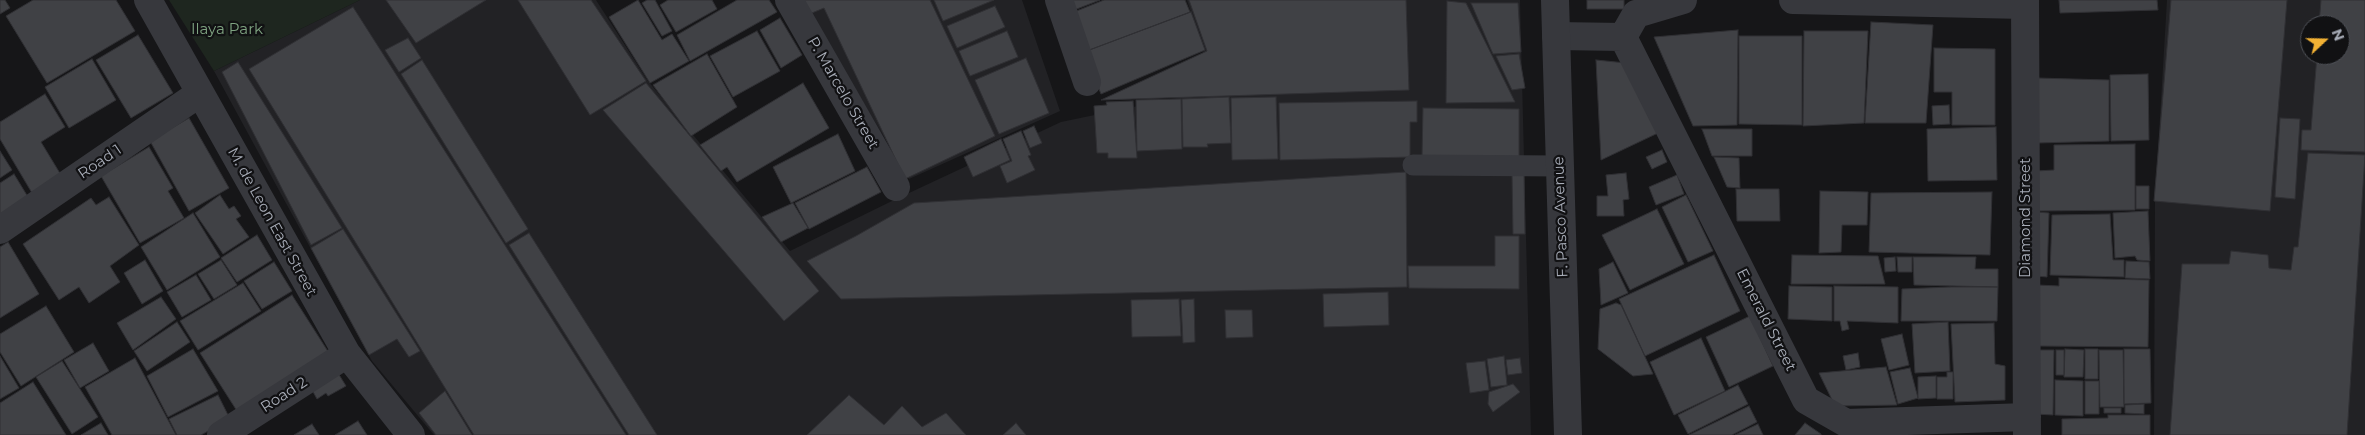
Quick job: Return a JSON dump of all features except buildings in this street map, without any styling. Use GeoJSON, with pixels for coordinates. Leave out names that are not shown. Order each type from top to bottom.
{"type":"FeatureCollection","features":[{"type":"Feature","properties":{"kind":"street","name":"M. de Leon East Street"},"geometry":{"type":"LineString","coordinates":[[148,0],[346,354],[411,435]]}},
{"type":"Feature","properties":{"kind":"street","name":"P. Marcelo Street"},"geometry":{"type":"LineString","coordinates":[[789,0],[896,187]]}},
{"type":"Feature","properties":{"kind":"street"},"geometry":{"type":"LineString","coordinates":[[1059,0],[1087,82]]}},
{"type":"Feature","properties":{"kind":"street","name":"F. Pasco Avenue"},"geometry":{"type":"LineString","coordinates":[[1555,0],[1568,435]]}},
{"type":"Feature","properties":{"kind":"street"},"geometry":{"type":"LineString","coordinates":[[1556,36],[1624,37],[1636,14],[1683,0]]}},
{"type":"Feature","properties":{"kind":"street"},"geometry":{"type":"LineString","coordinates":[[1793,0],[2025,3]]}},
{"type":"Feature","properties":{"kind":"street","name":"Diamond Street"},"geometry":{"type":"LineString","coordinates":[[2025,3],[2027,426]]}},
{"type":"Feature","properties":{"kind":"street","name":"Emerald Street"},"geometry":{"type":"LineString","coordinates":[[1624,37],[1806,400],[1846,423],[2027,426]]}},
{"type":"Feature","properties":{"kind":"street","name":"Road 1"},"geometry":{"type":"LineString","coordinates":[[0,230],[200,94]]}},
{"type":"Feature","properties":{"kind":"street","name":"Road 2"},"geometry":{"type":"LineString","coordinates":[[221,435],[346,354]]}},
{"type":"Feature","properties":{"kind":"lane"},"geometry":{"type":"LineString","coordinates":[[1413,165],[1560,166]]}},
{"type":"Feature","properties":{"kind":"shaded area"},"geometry":{"type":"Polygon","coordinates":[[[360,0],[596,0],[648,81],[790,251],[1061,122],[1186,96],[1208,67],[1187,0],[1520,0],[1531,435],[434,435],[372,361],[214,71],[360,0]]]}},
{"type":"Feature","properties":{"kind":"shaded area"},"geometry":{"type":"Polygon","coordinates":[[[802,0],[1022,0],[1060,111],[909,179],[802,0]]]}},
{"type":"Feature","properties":{"kind":"shaded area"},"geometry":{"type":"Polygon","coordinates":[[[2167,0],[2365,0],[2365,435],[2154,435],[2155,201],[2167,0]]]}},
{"type":"Feature","properties":{"kind":"green space","name":"Ilaya Park"},"geometry":{"type":"Polygon","coordinates":[[[169,0],[360,0],[214,71],[169,0]]]}}]}
